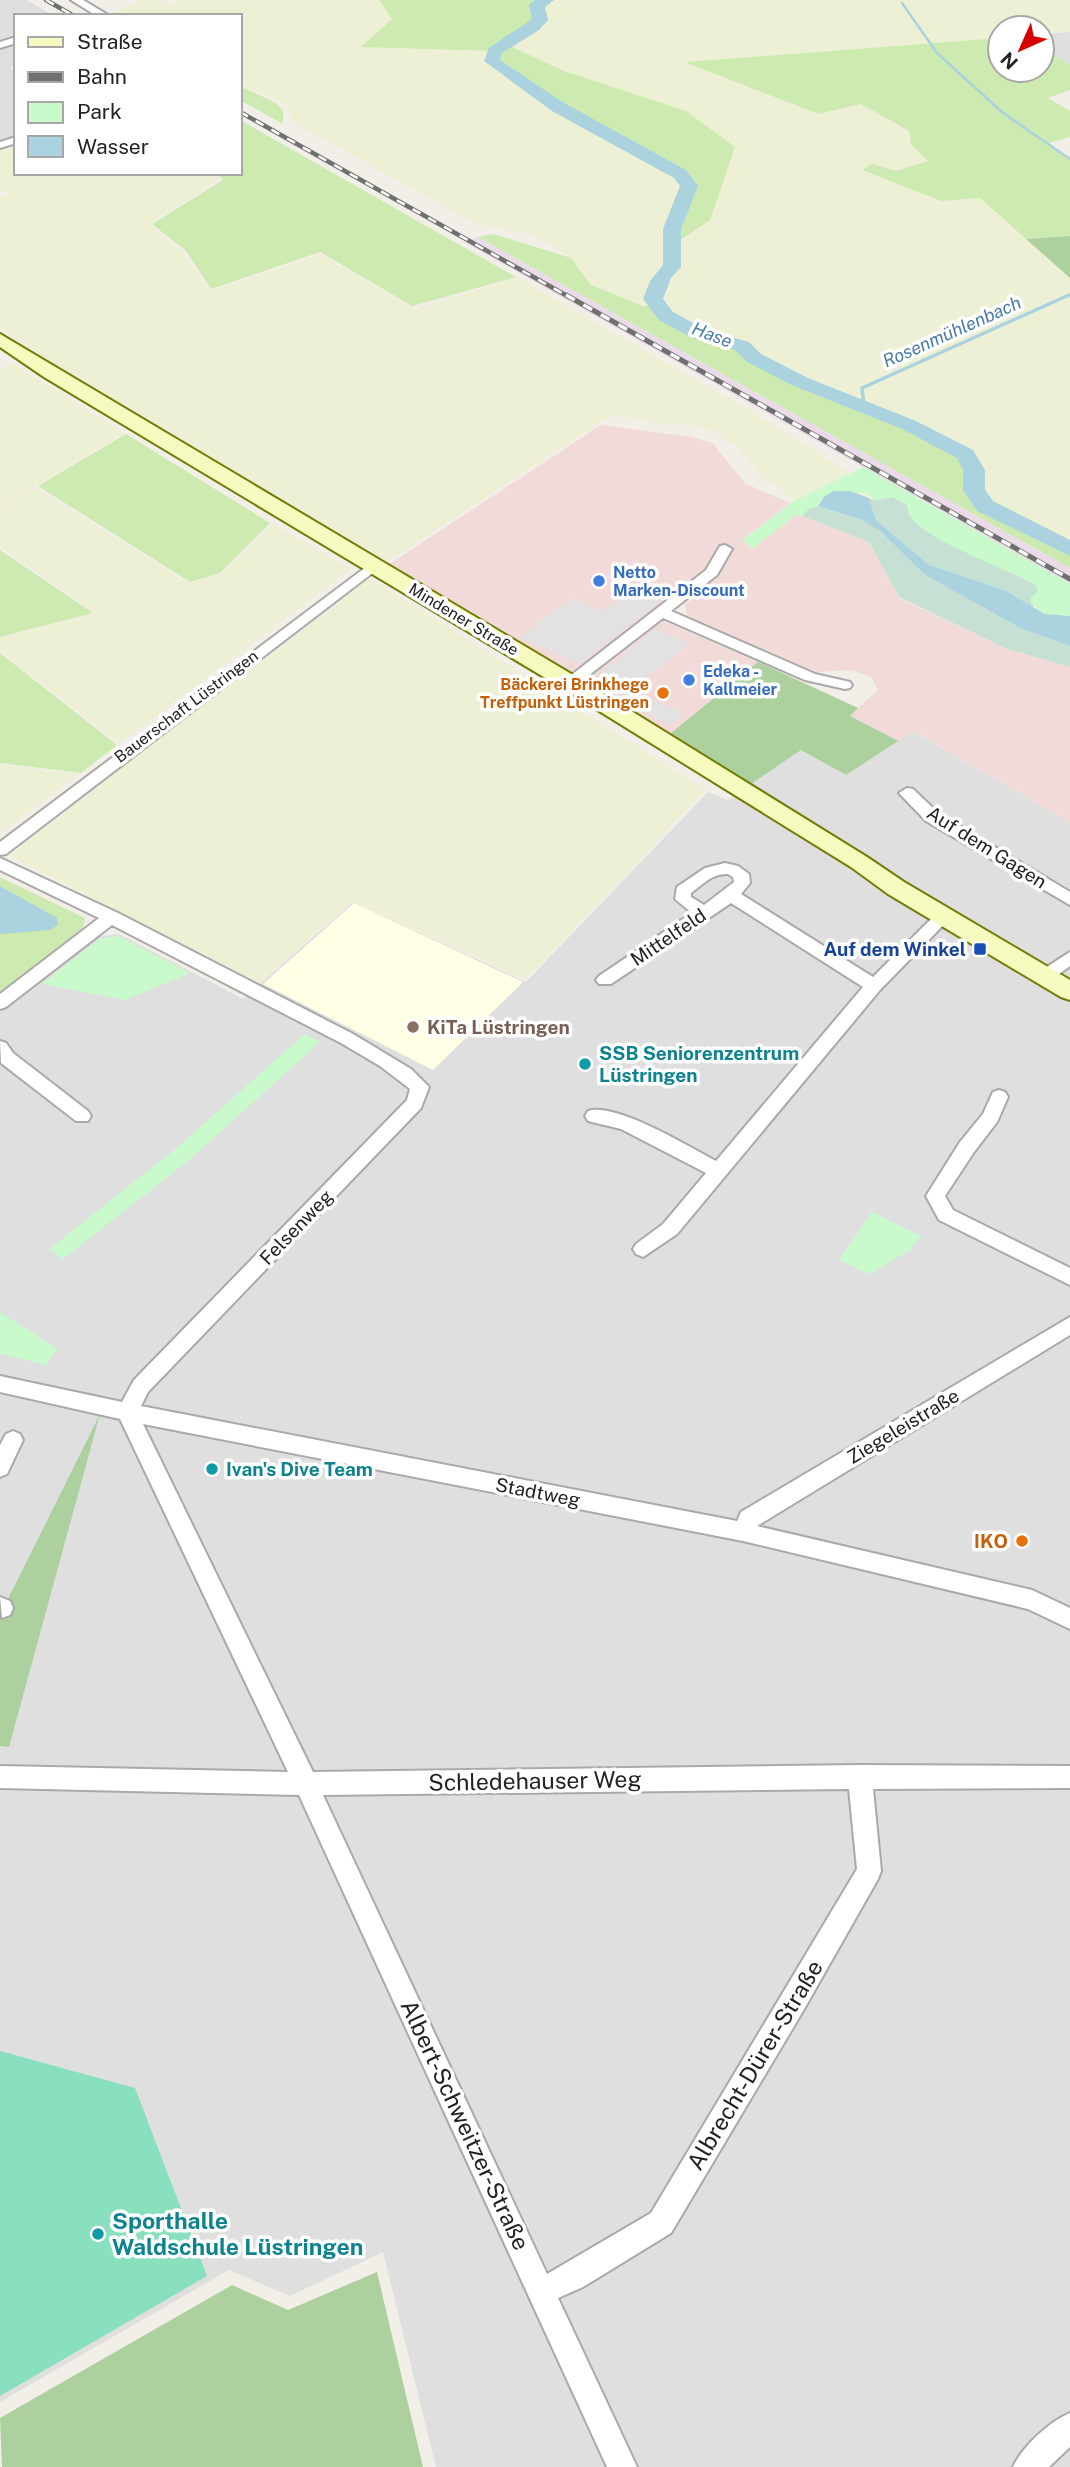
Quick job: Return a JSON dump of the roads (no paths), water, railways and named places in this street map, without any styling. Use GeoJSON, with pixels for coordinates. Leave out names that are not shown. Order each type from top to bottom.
{"type":"FeatureCollection","features":[{"type":"Feature","properties":{"kind":"main road","name":"Mindener Straße"},"geometry":{"type":"LineString","coordinates":[[0,339],[176,450],[570,683],[859,862],[896,888],[1070,991]]}},
{"type":"Feature","properties":{"kind":"street"},"geometry":{"type":"LineString","coordinates":[[76,0],[101,14]]}},
{"type":"Feature","properties":{"kind":"street"},"geometry":{"type":"LineString","coordinates":[[570,683],[712,572],[725,549]]}},
{"type":"Feature","properties":{"kind":"street","name":"Bauerschaft Lüstringen"},"geometry":{"type":"LineString","coordinates":[[0,850],[374,565]]}},
{"type":"Feature","properties":{"kind":"street"},"geometry":{"type":"LineString","coordinates":[[662,612],[810,677],[845,685]]}},
{"type":"Feature","properties":{"kind":"street","name":"Auf dem Gagen"},"geometry":{"type":"LineString","coordinates":[[907,793],[932,817],[1070,899]]}},
{"type":"Feature","properties":{"kind":"street","name":"Felsenweg"},"geometry":{"type":"LineString","coordinates":[[0,863],[112,917],[322,1026],[405,1073],[419,1087],[415,1103],[141,1387],[127,1412]]}},
{"type":"Feature","properties":{"kind":"street"},"geometry":{"type":"LineString","coordinates":[[704,913],[683,899],[683,891],[718,868],[729,867],[741,874],[741,883],[731,895],[874,986]]}},
{"type":"Feature","properties":{"kind":"street","name":"Mittelfeld"},"geometry":{"type":"LineString","coordinates":[[605,980],[731,895]]}},
{"type":"Feature","properties":{"kind":"street"},"geometry":{"type":"LineString","coordinates":[[643,1249],[670,1229],[874,986],[945,915]]}},
{"type":"Feature","properties":{"kind":"street"},"geometry":{"type":"LineString","coordinates":[[0,1003],[112,917]]}},
{"type":"Feature","properties":{"kind":"street"},"geometry":{"type":"LineString","coordinates":[[1045,976],[1070,958]]}},
{"type":"Feature","properties":{"kind":"street"},"geometry":{"type":"LineString","coordinates":[[0,1047],[7,1058],[82,1116]]}},
{"type":"Feature","properties":{"kind":"street"},"geometry":{"type":"LineString","coordinates":[[999,1097],[991,1117],[967,1147],[935,1196],[946,1215],[1070,1277]]}},
{"type":"Feature","properties":{"kind":"street"},"geometry":{"type":"LineString","coordinates":[[594,1116],[626,1123],[719,1171]]}},
{"type":"Feature","properties":{"kind":"street","name":"Ziegeleistraße"},"geometry":{"type":"LineString","coordinates":[[743,1532],[749,1519],[1065,1335]]}},
{"type":"Feature","properties":{"kind":"street","name":"Stadtweg"},"geometry":{"type":"LineString","coordinates":[[0,1384],[127,1412],[743,1532],[1032,1600],[1070,1619]]}},
{"type":"Feature","properties":{"kind":"street"},"geometry":{"type":"LineString","coordinates":[[127,1412],[306,1784]]}},
{"type":"Feature","properties":{"kind":"street"},"geometry":{"type":"LineString","coordinates":[[0,1468],[13,1440]]}},
{"type":"Feature","properties":{"kind":"street","name":"Schledehauser Weg"},"geometry":{"type":"LineString","coordinates":[[0,1777],[306,1784],[860,1776],[1070,1777]]}},
{"type":"Feature","properties":{"kind":"street","name":"Albrecht-Dürer-Straße"},"geometry":{"type":"LineString","coordinates":[[542,2291],[572,2277],[661,2223],[869,1871],[860,1776]]}},
{"type":"Feature","properties":{"kind":"street","name":"Albert-Schweitzer-Straße"},"geometry":{"type":"LineString","coordinates":[[306,1784],[622,2467]]}},
{"type":"Feature","properties":{"kind":"street"},"geometry":{"type":"LineString","coordinates":[[1028,2467],[1070,2427]]}},
{"type":"Feature","properties":{"kind":"water"},"geometry":{"type":"Polygon","coordinates":[[[834,491],[850,491],[869,498],[876,520],[929,565],[1006,591],[1045,614],[1070,616],[1070,646],[1022,629],[925,575],[880,531],[862,520],[818,506],[825,496],[834,491]]]}},
{"type":"Feature","properties":{"kind":"water"},"geometry":{"type":"Polygon","coordinates":[[[0,886],[57,918],[58,925],[50,930],[0,934],[0,886]]]}},
{"type":"Feature","properties":{"kind":"waterway","name":"Hase"},"geometry":{"type":"LineString","coordinates":[[546,0],[537,5],[540,20],[534,27],[495,51],[492,61],[558,107],[680,174],[689,186],[672,229],[672,267],[662,277],[653,299],[666,316],[699,334],[742,346],[754,358],[801,382],[909,425],[966,454],[974,470],[974,490],[985,506],[1070,549]]}},
{"type":"Feature","properties":{"kind":"waterway","name":"Rosenmühlenbach"},"geometry":{"type":"LineString","coordinates":[[902,3],[937,53],[1003,113],[1070,159]]}},
{"type":"Feature","properties":{"kind":"waterway","name":"Rosenmühlenbach"},"geometry":{"type":"LineString","coordinates":[[864,406],[862,388],[1069,295]]}},
{"type":"Feature","properties":{"kind":"waterway","name":"Rosenmühlenbach"},"geometry":{"type":"LineString","coordinates":[[1065,297],[1070,295]]}},
{"type":"Feature","properties":{"kind":"railway"},"geometry":{"type":"LineString","coordinates":[[46,0],[70,14]]}},
{"type":"Feature","properties":{"kind":"railway"},"geometry":{"type":"LineString","coordinates":[[242,113],[569,297]]}},
{"type":"Feature","properties":{"kind":"railway"},"geometry":{"type":"LineString","coordinates":[[566,295],[1070,579]]}},
{"type":"Feature","properties":{"kind":"place","name":"Netto Marken-Discount"},"geometry":{"type":"Point","coordinates":[599,581]}},
{"type":"Feature","properties":{"kind":"place","name":"Edeka - Kallmeier"},"geometry":{"type":"Point","coordinates":[689,680]}},
{"type":"Feature","properties":{"kind":"place","name":"Bäckerei Brinkhege Treffpunkt Lüstringen"},"geometry":{"type":"Point","coordinates":[663,693]}},
{"type":"Feature","properties":{"kind":"place","name":"Auf dem Winkel"},"geometry":{"type":"Point","coordinates":[980,949]}},
{"type":"Feature","properties":{"kind":"place","name":"KiTa Lüstringen"},"geometry":{"type":"Point","coordinates":[413,1027]}},
{"type":"Feature","properties":{"kind":"place","name":"SSB Seniorenzentrum Lüstringen"},"geometry":{"type":"Point","coordinates":[585,1064]}},
{"type":"Feature","properties":{"kind":"place","name":"Ivan's Dive Team"},"geometry":{"type":"Point","coordinates":[212,1469]}},
{"type":"Feature","properties":{"kind":"place","name":"IKO"},"geometry":{"type":"Point","coordinates":[1022,1541]}},
{"type":"Feature","properties":{"kind":"place","name":"Sporthalle Waldschule Lüstringen"},"geometry":{"type":"Point","coordinates":[98,2234]}}]}
